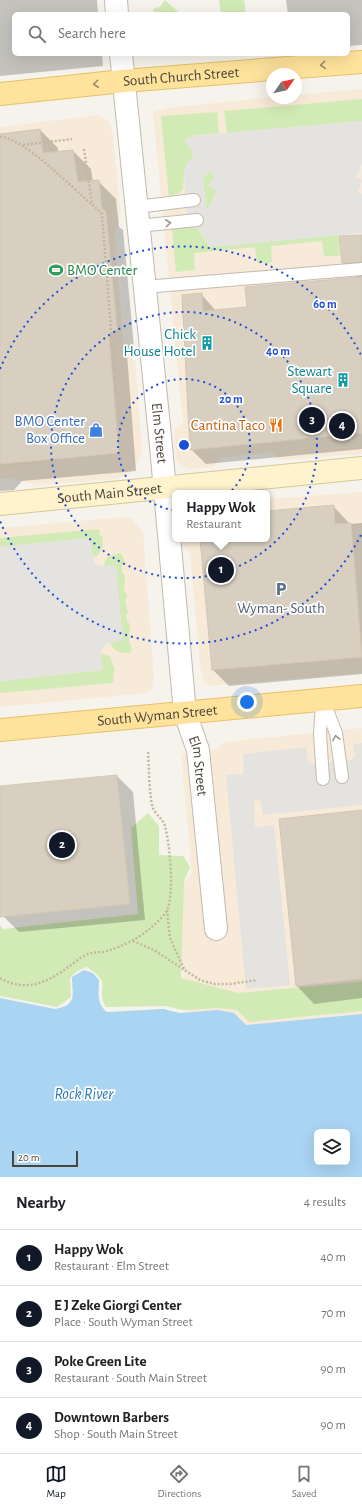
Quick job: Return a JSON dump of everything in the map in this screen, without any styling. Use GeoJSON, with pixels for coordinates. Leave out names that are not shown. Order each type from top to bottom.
{"type":"FeatureCollection","features":[{"type":"Feature","properties":{"kind":"main road","name":"South Church Street"},"geometry":{"type":"LineString","coordinates":[[0,94],[123,81],[362,62]]}},
{"type":"Feature","properties":{"kind":"main road","name":"South Wyman Street"},"geometry":{"type":"LineString","coordinates":[[0,730],[362,696]]}},
{"type":"Feature","properties":{"kind":"street"},"geometry":{"type":"LineString","coordinates":[[116,0],[118,12]]}},
{"type":"Feature","properties":{"kind":"street","name":"Elm Street"},"geometry":{"type":"LineString","coordinates":[[121,56],[185,713],[198,750],[216,929]]}},
{"type":"Feature","properties":{"kind":"street","name":"South Main Street"},"geometry":{"type":"LineString","coordinates":[[0,504],[362,468]]}},
{"type":"Feature","properties":{"kind":"lane"},"geometry":{"type":"LineString","coordinates":[[137,216],[194,200]]}},
{"type":"Feature","properties":{"kind":"lane"},"geometry":{"type":"LineString","coordinates":[[137,216],[197,220]]}},
{"type":"Feature","properties":{"kind":"lane"},"geometry":{"type":"LineString","coordinates":[[144,287],[362,268]]}},
{"type":"Feature","properties":{"kind":"lane"},"geometry":{"type":"LineString","coordinates":[[323,700],[336,733],[342,777]]}},
{"type":"Feature","properties":{"kind":"lane"},"geometry":{"type":"LineString","coordinates":[[323,700],[320,734],[323,779]]}},
{"type":"Feature","properties":{"kind":"path"},"geometry":{"type":"LineString","coordinates":[[0,137],[6,137],[23,145],[102,214],[116,394],[122,394]]}},
{"type":"Feature","properties":{"kind":"path"},"geometry":{"type":"LineString","coordinates":[[23,145],[72,139]]}},
{"type":"Feature","properties":{"kind":"path"},"geometry":{"type":"LineString","coordinates":[[84,149],[92,204]]}},
{"type":"Feature","properties":{"kind":"path"},"geometry":{"type":"LineString","coordinates":[[0,466],[55,461]]}},
{"type":"Feature","properties":{"kind":"path"},"geometry":{"type":"LineString","coordinates":[[148,751],[153,808],[164,825],[169,854],[170,893],[167,909],[170,938],[184,970]]}},
{"type":"Feature","properties":{"kind":"path"},"geometry":{"type":"LineString","coordinates":[[0,978],[18,985],[33,984],[51,980],[86,954],[96,951],[107,951],[133,941],[148,931],[167,909]]}},
{"type":"Feature","properties":{"kind":"path"},"geometry":{"type":"LineString","coordinates":[[133,941],[154,950],[200,980],[214,984],[230,984],[257,980]]}},
{"type":"Feature","properties":{"kind":"shaded area"},"geometry":{"type":"Polygon","coordinates":[[[362,89],[362,454],[280,460],[271,452],[220,458],[213,467],[190,469],[184,467],[177,461],[176,456],[174,430],[183,424],[153,112],[167,108],[266,98],[266,104],[302,104],[302,94],[362,89]]]}},
{"type":"Feature","properties":{"kind":"shaded area","name":"BMO Center"},"geometry":{"type":"Polygon","coordinates":[[[98,115],[110,124],[113,135],[121,217],[115,234],[123,341],[135,364],[142,448],[141,456],[135,467],[127,475],[116,479],[36,485],[12,478],[0,479],[0,127],[98,115]]]}},
{"type":"Feature","properties":{"kind":"shaded area"},"geometry":{"type":"Polygon","coordinates":[[[362,121],[362,164],[356,177],[362,180],[358,192],[362,194],[362,233],[210,247],[197,228],[188,228],[184,174],[187,164],[194,155],[184,140],[191,136],[362,121]],[[212,172],[206,174],[203,180],[206,207],[208,209],[217,191],[209,186],[214,175],[212,172]]]}},
{"type":"Feature","properties":{"kind":"shaded area","name":"Wyman‐ South"},"geometry":{"type":"Polygon","coordinates":[[[362,492],[362,673],[209,686],[203,682],[190,553],[181,545],[181,542],[270,542],[270,499],[362,492]]]}},
{"type":"Feature","properties":{"kind":"shaded area"},"geometry":{"type":"Polygon","coordinates":[[[125,517],[131,518],[143,532],[154,677],[152,688],[147,693],[0,707],[0,528],[125,517]]]}},
{"type":"Feature","properties":{"kind":"shaded area"},"geometry":{"type":"Polygon","coordinates":[[[90,538],[94,563],[100,566],[116,566],[123,641],[110,642],[103,647],[101,654],[103,670],[0,681],[0,547],[90,538]]]}},
{"type":"Feature","properties":{"kind":"shaded area"},"geometry":{"type":"Polygon","coordinates":[[[362,728],[362,1014],[246,1025],[217,1010],[186,1012],[175,887],[188,879],[192,873],[181,754],[219,749],[225,742],[362,728]]]}},
{"type":"Feature","properties":{"kind":"shaded area"},"geometry":{"type":"Polygon","coordinates":[[[362,743],[362,805],[263,815],[261,802],[259,800],[254,801],[255,827],[274,825],[290,985],[246,989],[226,775],[242,774],[244,771],[243,754],[306,747],[308,761],[312,764],[351,760],[355,756],[353,744],[362,743]]]}},
{"type":"Feature","properties":{"kind":"green space"},"geometry":{"type":"Polygon","coordinates":[[[165,0],[179,12],[154,12],[153,9],[160,7],[165,0]]]}},
{"type":"Feature","properties":{"kind":"green space"},"geometry":{"type":"Polygon","coordinates":[[[219,0],[244,0],[246,12],[221,12],[219,0]]]}},
{"type":"Feature","properties":{"kind":"green space"},"geometry":{"type":"Polygon","coordinates":[[[362,99],[362,121],[227,133],[224,111],[362,99]]]}},
{"type":"Feature","properties":{"kind":"green space"},"geometry":{"type":"Polygon","coordinates":[[[217,112],[219,133],[191,136],[194,155],[187,164],[184,174],[183,190],[177,194],[169,196],[161,116],[217,112]]]}},
{"type":"Feature","properties":{"kind":"green space"},"geometry":{"type":"Polygon","coordinates":[[[212,172],[217,190],[208,209],[206,207],[203,180],[206,174],[212,172]]]}},
{"type":"Feature","properties":{"kind":"green space"},"geometry":{"type":"Polygon","coordinates":[[[197,228],[210,247],[338,235],[340,256],[324,256],[322,241],[271,246],[272,262],[257,263],[255,247],[194,253],[195,270],[176,272],[172,229],[197,228]]]}},
{"type":"Feature","properties":{"kind":"green space"},"geometry":{"type":"Polygon","coordinates":[[[99,529],[100,535],[103,538],[102,548],[98,555],[92,558],[90,538],[0,547],[0,538],[99,529]]]}},
{"type":"Feature","properties":{"kind":"green space"},"geometry":{"type":"Polygon","coordinates":[[[120,553],[123,556],[124,562],[122,565],[122,573],[125,575],[124,592],[127,594],[125,601],[128,613],[126,615],[127,621],[130,624],[129,640],[132,650],[130,653],[123,653],[115,650],[110,642],[123,640],[115,566],[104,566],[107,558],[120,553]]]}},
{"type":"Feature","properties":{"kind":"green space"},"geometry":{"type":"Polygon","coordinates":[[[101,654],[110,656],[115,670],[113,672],[114,681],[112,683],[0,693],[0,681],[103,670],[101,654]]]}},
{"type":"Feature","properties":{"kind":"green space"},"geometry":{"type":"Polygon","coordinates":[[[148,813],[159,826],[159,855],[183,856],[190,867],[184,881],[181,978],[238,993],[362,982],[362,1011],[249,1022],[237,1010],[220,1008],[182,1010],[166,1006],[106,1007],[103,1000],[102,983],[100,978],[87,967],[77,971],[70,978],[71,997],[57,1007],[0,996],[0,925],[3,929],[138,914],[131,828],[148,813]]]}},
{"type":"Feature","properties":{"kind":"water","name":"Rock River"},"geometry":{"type":"Polygon","coordinates":[[[84,970],[93,973],[99,980],[100,1002],[103,1009],[107,1012],[163,1009],[180,1013],[217,1010],[234,1013],[246,1025],[362,1014],[362,1177],[0,1177],[0,998],[55,1009],[67,1005],[73,994],[72,977],[84,970]]]}},
{"type":"Feature","properties":{"kind":"building","name":"BMO Center"},"geometry":{"type":"Polygon","coordinates":[[[40,129],[43,153],[73,150],[78,182],[99,180],[102,208],[106,212],[117,329],[109,336],[119,453],[0,464],[0,134],[40,129]]]}},
{"type":"Feature","properties":{"kind":"building"},"geometry":{"type":"Polygon","coordinates":[[[362,235],[362,262],[342,263],[339,236],[362,235]]]}},
{"type":"Feature","properties":{"kind":"building"},"geometry":{"type":"Polygon","coordinates":[[[362,277],[362,433],[190,450],[182,295],[202,293],[203,311],[247,307],[245,287],[362,277]]]}},
{"type":"Feature","properties":{"kind":"building","name":"Wyman‐ South"},"geometry":{"type":"Polygon","coordinates":[[[334,505],[335,524],[351,523],[362,657],[212,670],[200,542],[270,542],[270,511],[334,505]]]}},
{"type":"Feature","properties":{"kind":"building"},"geometry":{"type":"Polygon","coordinates":[[[117,775],[130,904],[0,917],[0,786],[117,775]]]}},
{"type":"Feature","properties":{"kind":"building"},"geometry":{"type":"Polygon","coordinates":[[[362,810],[362,979],[296,986],[279,819],[362,810]]]}},
{"type":"Feature","properties":{"kind":"place","name":"BMO Center"},"geometry":{"type":"Point","coordinates":[56,270]}},
{"type":"Feature","properties":{"kind":"place","name":"Chick House Hotel"},"geometry":{"type":"Point","coordinates":[207,343]}},
{"type":"Feature","properties":{"kind":"place","name":"Stewart Square"},"geometry":{"type":"Point","coordinates":[343,380]}},
{"type":"Feature","properties":{"kind":"place","name":"Poke Green Lite"},"geometry":{"type":"Point","coordinates":[312,420]}},
{"type":"Feature","properties":{"kind":"place","name":"Cantina Taco"},"geometry":{"type":"Point","coordinates":[276,425]}},
{"type":"Feature","properties":{"kind":"place","name":"Downtown Barbers"},"geometry":{"type":"Point","coordinates":[342,426]}},
{"type":"Feature","properties":{"kind":"place","name":"BMO Center Box Office"},"geometry":{"type":"Point","coordinates":[96,430]}},
{"type":"Feature","properties":{"kind":"place","name":"Happy Wok"},"geometry":{"type":"Point","coordinates":[221,570]}},
{"type":"Feature","properties":{"kind":"place","name":"Wyman‐ South"},"geometry":{"type":"Point","coordinates":[281,589]}},
{"type":"Feature","properties":{"kind":"place","name":"E J Zeke Giorgi Center"},"geometry":{"type":"Point","coordinates":[62,845]}}]}
